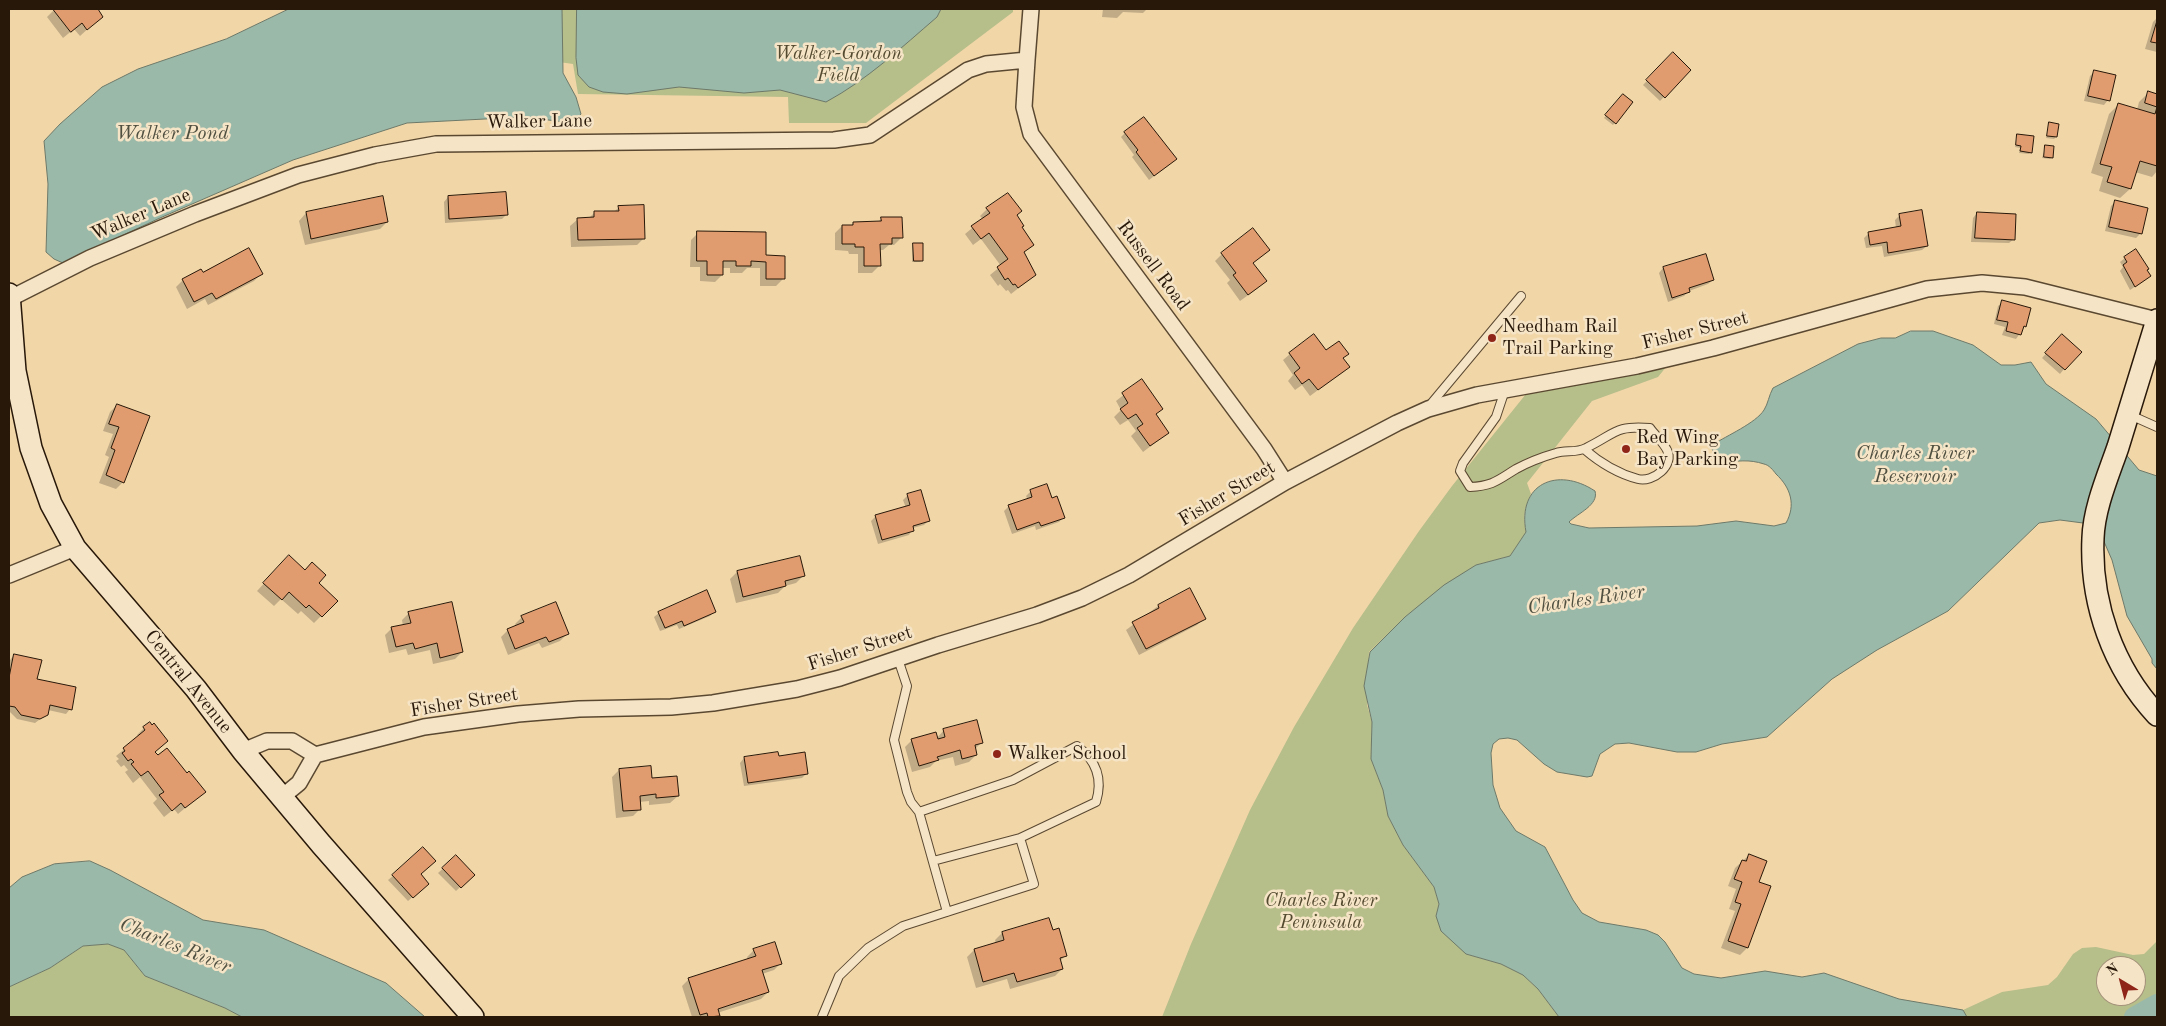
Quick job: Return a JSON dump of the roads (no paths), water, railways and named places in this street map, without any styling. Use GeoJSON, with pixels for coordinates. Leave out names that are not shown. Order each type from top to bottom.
{"type":"FeatureCollection","features":[{"type":"Feature","properties":{"kind":"main road","name":"Central Avenue"},"geometry":{"type":"LineString","coordinates":[[9,294],[15,371],[31,448],[51,504],[76,548],[196,689],[243,751],[320,844],[473,1017]]}},
{"type":"Feature","properties":{"kind":"main road"},"geometry":{"type":"LineString","coordinates":[[2157,320],[2105,485],[2092,537],[2098,600],[2104,623],[2116,654],[2129,678],[2157,715]]}},
{"type":"Feature","properties":{"kind":"street"},"geometry":{"type":"LineString","coordinates":[[1027,60],[1031,9]]}},
{"type":"Feature","properties":{"kind":"street","name":"Walker Lane"},"geometry":{"type":"LineString","coordinates":[[9,299],[90,258],[195,214],[298,175],[375,155],[436,144],[834,140],[870,135],[968,70],[986,64],[1027,60]]}},
{"type":"Feature","properties":{"kind":"street","name":"Russell Road"},"geometry":{"type":"LineString","coordinates":[[1027,60],[1024,106],[1031,134],[1264,449],[1285,482]]}},
{"type":"Feature","properties":{"kind":"street","name":"Fisher Street"},"geometry":{"type":"LineString","coordinates":[[315,755],[424,727],[578,709],[671,707],[758,696],[819,685],[898,658],[1037,615],[1098,591],[1218,524],[1285,482],[1396,423],[1428,409],[1469,397],[1646,364],[1714,348],[1927,289],[1949,285],[1982,283],[2026,287],[2157,320]]}},
{"type":"Feature","properties":{"kind":"street"},"geometry":{"type":"LineString","coordinates":[[9,575],[76,548]]}},
{"type":"Feature","properties":{"kind":"street"},"geometry":{"type":"LineString","coordinates":[[243,751],[267,741],[292,741],[315,755],[298,783],[282,797]]}},
{"type":"Feature","properties":{"kind":"lane"},"geometry":{"type":"LineString","coordinates":[[1428,409],[1521,296]]}},
{"type":"Feature","properties":{"kind":"lane"},"geometry":{"type":"LineString","coordinates":[[1505,390],[1496,417],[1462,463],[1460,471],[1470,487],[1500,481],[1538,458],[1584,449],[1610,433],[1630,426],[1650,428],[1668,451],[1668,462],[1661,472],[1651,479],[1639,480],[1598,461],[1584,449]]}},
{"type":"Feature","properties":{"kind":"lane"},"geometry":{"type":"LineString","coordinates":[[2126,420],[2157,428]]}},
{"type":"Feature","properties":{"kind":"lane"},"geometry":{"type":"LineString","coordinates":[[898,658],[908,686],[894,740],[906,792],[919,812],[947,912]]}},
{"type":"Feature","properties":{"kind":"lane"},"geometry":{"type":"LineString","coordinates":[[919,812],[1013,780],[1077,746],[1086,752],[1097,767],[1100,789],[1096,802],[1020,838],[933,861]]}},
{"type":"Feature","properties":{"kind":"lane"},"geometry":{"type":"LineString","coordinates":[[822,1017],[840,976],[868,948],[903,926],[1034,884],[1020,838]]}},
{"type":"Feature","properties":{"kind":"water","name":"Walker Pond"},"geometry":{"type":"Polygon","coordinates":[[[289,9],[562,9],[563,73],[576,97],[581,114],[573,123],[524,117],[407,123],[293,160],[63,263],[54,259],[46,252],[48,184],[44,141],[60,124],[102,87],[138,69],[226,39],[289,9]]]}},
{"type":"Feature","properties":{"kind":"water"},"geometry":{"type":"Polygon","coordinates":[[[577,9],[941,9],[937,17],[884,62],[856,84],[826,102],[780,90],[744,93],[679,87],[627,94],[603,92],[589,87],[578,75],[576,58],[577,9]]]}},
{"type":"Feature","properties":{"kind":"water","name":"Charles River Reservoir"},"geometry":{"type":"Polygon","coordinates":[[[1911,331],[1933,331],[1973,345],[2001,365],[2031,362],[2046,384],[2096,419],[2139,470],[2157,476],[2157,669],[2127,616],[2112,560],[2102,537],[2093,527],[2083,523],[2060,520],[2039,523],[1948,611],[1877,650],[1832,679],[1767,737],[1722,744],[1696,752],[1677,752],[1629,743],[1615,744],[1600,754],[1592,776],[1587,777],[1557,772],[1544,764],[1517,740],[1499,739],[1493,744],[1491,753],[1493,785],[1500,808],[1516,831],[1545,847],[1582,913],[1599,922],[1646,930],[1658,935],[1665,942],[1682,968],[1694,974],[1721,978],[1765,971],[1802,977],[1824,973],[1899,999],[1963,1010],[1967,1017],[1559,1017],[1538,989],[1523,975],[1501,964],[1466,954],[1441,931],[1436,916],[1439,904],[1434,887],[1403,845],[1388,816],[1383,790],[1371,759],[1372,722],[1364,686],[1370,652],[1405,617],[1444,585],[1476,565],[1510,556],[1526,532],[1525,515],[1528,502],[1534,491],[1543,484],[1554,480],[1567,480],[1595,491],[1594,500],[1591,505],[1569,522],[1589,528],[1697,526],[1736,521],[1774,526],[1786,523],[1791,510],[1790,497],[1785,485],[1772,469],[1753,461],[1721,463],[1712,449],[1714,444],[1760,415],[1773,388],[1858,344],[1881,338],[1895,338],[1911,331]]]}},
{"type":"Feature","properties":{"kind":"water","name":"Charles River"},"geometry":{"type":"Polygon","coordinates":[[[90,861],[203,920],[264,930],[386,983],[425,1017],[242,1017],[225,1008],[145,976],[124,950],[108,944],[83,946],[50,968],[9,987],[9,888],[22,877],[54,864],[90,861]]]}},
{"type":"Feature","properties":{"kind":"waterway"},"geometry":{"type":"LineString","coordinates":[[2134,1017],[2157,1004]]}},
{"type":"Feature","properties":{"kind":"place","name":"Needham Rail Trail Parking"},"geometry":{"type":"Point","coordinates":[1492,338]}},
{"type":"Feature","properties":{"kind":"place","name":"Red Wing Bay Parking"},"geometry":{"type":"Point","coordinates":[1626,449]}},
{"type":"Feature","properties":{"kind":"place","name":"Walker School"},"geometry":{"type":"Point","coordinates":[997,754]}},
{"type":"Feature","properties":{"kind":"park label","name":"Walker-Gordon Field"},"geometry":{"type":"Point","coordinates":[838,65]}},
{"type":"Feature","properties":{"kind":"park label","name":"Charles River Peninsula"},"geometry":{"type":"Point","coordinates":[1321,912]}}]}
